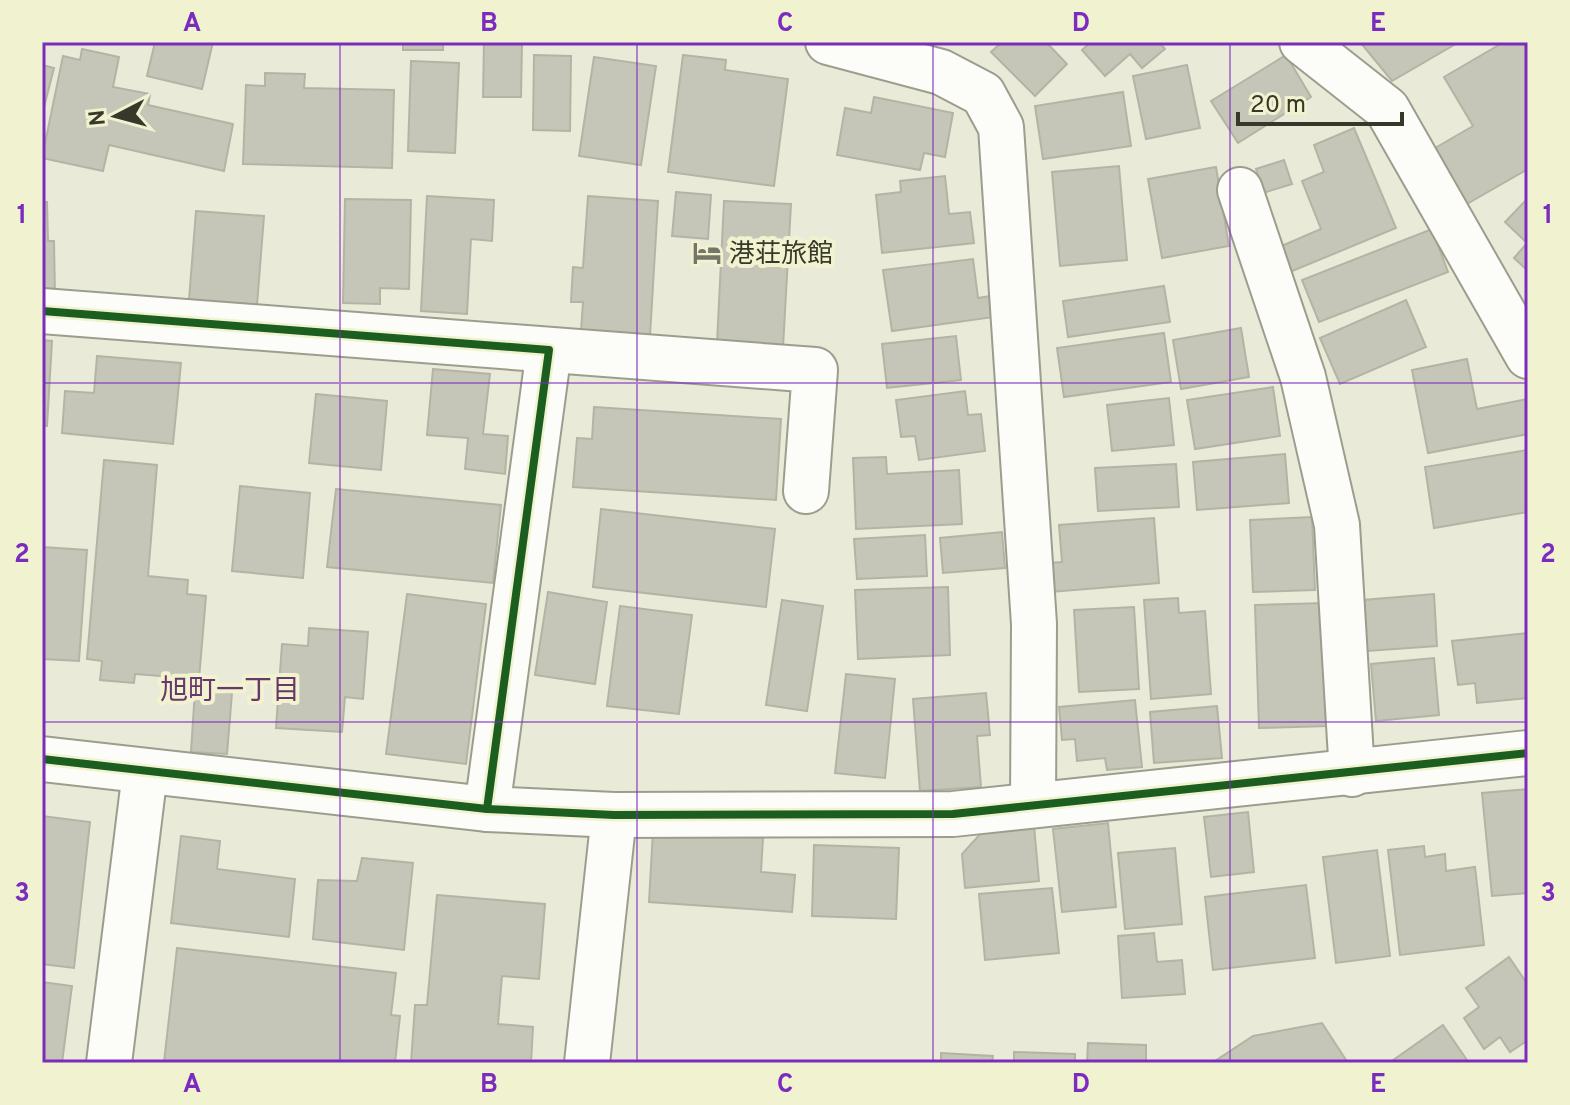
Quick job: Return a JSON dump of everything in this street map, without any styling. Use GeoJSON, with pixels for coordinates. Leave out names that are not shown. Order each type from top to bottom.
{"type":"FeatureCollection","features":[{"type":"Feature","properties":{"kind":"street"},"geometry":{"type":"LineString","coordinates":[[828,42],[941,72],[983,94],[1001,127],[1034,624],[1033,804]]}},
{"type":"Feature","properties":{"kind":"street"},"geometry":{"type":"LineString","coordinates":[[1306,43],[1387,109],[1528,356]]}},
{"type":"Feature","properties":{"kind":"street"},"geometry":{"type":"LineString","coordinates":[[1240,190],[1303,377],[1337,525],[1352,774]]}},
{"type":"Feature","properties":{"kind":"street"},"geometry":{"type":"LineString","coordinates":[[42,311],[815,370],[806,491]]}},
{"type":"Feature","properties":{"kind":"street"},"geometry":{"type":"LineString","coordinates":[[487,809],[549,350]]}},
{"type":"Feature","properties":{"kind":"street"},"geometry":{"type":"LineString","coordinates":[[42,759],[487,809],[614,815],[953,814],[1528,753]]}},
{"type":"Feature","properties":{"kind":"street"},"geometry":{"type":"LineString","coordinates":[[109,1063],[145,772]]}},
{"type":"Feature","properties":{"kind":"street"},"geometry":{"type":"LineString","coordinates":[[587,1063],[614,815]]}},
{"type":"Feature","properties":{"kind":"building"},"geometry":{"type":"Polygon","coordinates":[[[155,42],[213,42],[202,89],[147,76],[155,42]]]}},
{"type":"Feature","properties":{"kind":"building"},"geometry":{"type":"Polygon","coordinates":[[[403,42],[443,42],[443,50],[403,50],[403,42]]]}},
{"type":"Feature","properties":{"kind":"building"},"geometry":{"type":"Polygon","coordinates":[[[484,42],[522,42],[521,97],[483,97],[484,42]]]}},
{"type":"Feature","properties":{"kind":"building"},"geometry":{"type":"Polygon","coordinates":[[[1002,42],[1046,42],[1067,64],[1035,96],[991,52],[1002,42]]]}},
{"type":"Feature","properties":{"kind":"building"},"geometry":{"type":"Polygon","coordinates":[[[1091,42],[1159,42],[1165,49],[1142,68],[1130,54],[1105,76],[1082,50],[1091,42]]]}},
{"type":"Feature","properties":{"kind":"building"},"geometry":{"type":"Polygon","coordinates":[[[1360,42],[1459,42],[1392,81],[1360,42]]]}},
{"type":"Feature","properties":{"kind":"building"},"geometry":{"type":"Polygon","coordinates":[[[1504,42],[1523,42],[1528,51],[1528,169],[1467,204],[1435,148],[1473,126],[1444,77],[1504,42]]]}},
{"type":"Feature","properties":{"kind":"building"},"geometry":{"type":"Polygon","coordinates":[[[82,49],[119,57],[113,87],[150,94],[148,105],[233,124],[224,171],[109,145],[103,171],[42,158],[63,56],[80,60],[82,49]]]}},
{"type":"Feature","properties":{"kind":"building"},"geometry":{"type":"Polygon","coordinates":[[[534,55],[571,56],[570,131],[533,130],[534,55]]]}},
{"type":"Feature","properties":{"kind":"building"},"geometry":{"type":"Polygon","coordinates":[[[683,55],[726,60],[725,70],[788,79],[774,186],[668,172],[683,55]]]}},
{"type":"Feature","properties":{"kind":"building"},"geometry":{"type":"Polygon","coordinates":[[[1286,55],[1311,97],[1238,143],[1211,101],[1286,55]]]}},
{"type":"Feature","properties":{"kind":"building"},"geometry":{"type":"Polygon","coordinates":[[[594,57],[656,66],[641,165],[579,156],[594,57]]]}},
{"type":"Feature","properties":{"kind":"building"},"geometry":{"type":"Polygon","coordinates":[[[411,61],[459,63],[455,153],[408,151],[411,61]]]}},
{"type":"Feature","properties":{"kind":"building"},"geometry":{"type":"Polygon","coordinates":[[[42,65],[54,68],[42,115],[42,65]]]}},
{"type":"Feature","properties":{"kind":"building"},"geometry":{"type":"Polygon","coordinates":[[[1187,65],[1200,128],[1146,139],[1133,76],[1187,65]]]}},
{"type":"Feature","properties":{"kind":"building"},"geometry":{"type":"Polygon","coordinates":[[[265,73],[305,74],[304,88],[394,90],[392,168],[243,164],[246,85],[265,86],[265,73]]]}},
{"type":"Feature","properties":{"kind":"building"},"geometry":{"type":"Polygon","coordinates":[[[1123,92],[1131,146],[1043,159],[1035,106],[1123,92]]]}},
{"type":"Feature","properties":{"kind":"building"},"geometry":{"type":"Polygon","coordinates":[[[874,97],[953,113],[945,157],[924,153],[920,170],[837,155],[845,108],[871,113],[874,97]]]}},
{"type":"Feature","properties":{"kind":"building"},"geometry":{"type":"Polygon","coordinates":[[[1354,128],[1396,228],[1290,272],[1279,247],[1321,229],[1302,181],[1324,172],[1314,145],[1354,128]]]}},
{"type":"Feature","properties":{"kind":"building"},"geometry":{"type":"Polygon","coordinates":[[[1284,160],[1292,184],[1263,193],[1256,169],[1284,160]]]}},
{"type":"Feature","properties":{"kind":"building"},"geometry":{"type":"Polygon","coordinates":[[[1119,166],[1127,260],[1060,266],[1052,172],[1119,166]]]}},
{"type":"Feature","properties":{"kind":"building"},"geometry":{"type":"Polygon","coordinates":[[[1216,167],[1229,246],[1162,258],[1148,179],[1216,167]]]}},
{"type":"Feature","properties":{"kind":"building"},"geometry":{"type":"Polygon","coordinates":[[[945,176],[949,214],[970,212],[974,243],[882,253],[876,195],[901,192],[900,181],[945,176]]]}},
{"type":"Feature","properties":{"kind":"building"},"geometry":{"type":"Polygon","coordinates":[[[676,192],[711,195],[708,239],[672,236],[676,192]]]}},
{"type":"Feature","properties":{"kind":"building"},"geometry":{"type":"Polygon","coordinates":[[[427,196],[494,200],[492,241],[471,239],[467,314],[421,311],[427,196]]]}},
{"type":"Feature","properties":{"kind":"building"},"geometry":{"type":"Polygon","coordinates":[[[588,196],[658,201],[650,336],[581,332],[583,302],[571,302],[573,267],[583,268],[588,196]]]}},
{"type":"Feature","properties":{"kind":"building"},"geometry":{"type":"Polygon","coordinates":[[[1528,198],[1528,271],[1514,258],[1527,243],[1505,222],[1528,198]]]}},
{"type":"Feature","properties":{"kind":"building"},"geometry":{"type":"Polygon","coordinates":[[[345,199],[411,200],[409,289],[380,288],[380,304],[343,303],[345,199]]]}},
{"type":"Feature","properties":{"kind":"building"},"geometry":{"type":"Polygon","coordinates":[[[724,201],[791,204],[783,347],[717,343],[724,201]]]}},
{"type":"Feature","properties":{"kind":"building"},"geometry":{"type":"Polygon","coordinates":[[[42,202],[47,202],[48,241],[54,241],[55,297],[42,297],[42,202]]]}},
{"type":"Feature","properties":{"kind":"building"},"geometry":{"type":"Polygon","coordinates":[[[196,211],[264,216],[257,305],[189,300],[196,211]]]}},
{"type":"Feature","properties":{"kind":"building"},"geometry":{"type":"Polygon","coordinates":[[[1432,229],[1448,272],[1319,322],[1302,280],[1432,229]]]}},
{"type":"Feature","properties":{"kind":"building"},"geometry":{"type":"Polygon","coordinates":[[[973,259],[978,298],[991,296],[994,317],[892,331],[883,270],[973,259]]]}},
{"type":"Feature","properties":{"kind":"building"},"geometry":{"type":"Polygon","coordinates":[[[1164,286],[1170,322],[1068,337],[1063,301],[1164,286]]]}},
{"type":"Feature","properties":{"kind":"building"},"geometry":{"type":"Polygon","coordinates":[[[1406,300],[1426,347],[1340,384],[1320,338],[1406,300]]]}},
{"type":"Feature","properties":{"kind":"building"},"geometry":{"type":"Polygon","coordinates":[[[1241,328],[1249,377],[1181,389],[1173,340],[1241,328]]]}},
{"type":"Feature","properties":{"kind":"building"},"geometry":{"type":"Polygon","coordinates":[[[1164,333],[1171,382],[1064,397],[1057,348],[1164,333]]]}},
{"type":"Feature","properties":{"kind":"building"},"geometry":{"type":"Polygon","coordinates":[[[956,336],[961,380],[887,388],[882,344],[956,336]]]}},
{"type":"Feature","properties":{"kind":"building"},"geometry":{"type":"Polygon","coordinates":[[[42,340],[52,341],[47,426],[42,426],[42,340]]]}},
{"type":"Feature","properties":{"kind":"building"},"geometry":{"type":"Polygon","coordinates":[[[97,356],[181,363],[173,444],[62,433],[65,391],[94,393],[97,356]]]}},
{"type":"Feature","properties":{"kind":"building"},"geometry":{"type":"Polygon","coordinates":[[[1467,359],[1477,409],[1527,399],[1528,434],[1428,453],[1412,370],[1467,359]]]}},
{"type":"Feature","properties":{"kind":"building"},"geometry":{"type":"Polygon","coordinates":[[[433,369],[490,374],[483,434],[508,436],[505,474],[465,469],[468,438],[427,435],[433,369]]]}},
{"type":"Feature","properties":{"kind":"building"},"geometry":{"type":"Polygon","coordinates":[[[1273,387],[1280,436],[1195,449],[1187,400],[1273,387]]]}},
{"type":"Feature","properties":{"kind":"building"},"geometry":{"type":"Polygon","coordinates":[[[965,391],[968,415],[981,414],[985,451],[919,460],[915,436],[901,437],[896,400],[965,391]]]}},
{"type":"Feature","properties":{"kind":"building"},"geometry":{"type":"Polygon","coordinates":[[[316,394],[387,401],[381,470],[309,463],[316,394]]]}},
{"type":"Feature","properties":{"kind":"building"},"geometry":{"type":"Polygon","coordinates":[[[1169,398],[1174,445],[1112,451],[1107,405],[1169,398]]]}},
{"type":"Feature","properties":{"kind":"building"},"geometry":{"type":"Polygon","coordinates":[[[594,407],[781,419],[776,500],[573,487],[577,438],[592,439],[594,407]]]}},
{"type":"Feature","properties":{"kind":"building"},"geometry":{"type":"Polygon","coordinates":[[[1528,450],[1528,512],[1434,528],[1425,467],[1528,450]]]}},
{"type":"Feature","properties":{"kind":"building"},"geometry":{"type":"Polygon","coordinates":[[[1285,454],[1289,503],[1197,510],[1193,462],[1285,454]]]}},
{"type":"Feature","properties":{"kind":"building"},"geometry":{"type":"Polygon","coordinates":[[[886,457],[887,474],[959,470],[962,524],[856,529],[853,458],[886,457]]]}},
{"type":"Feature","properties":{"kind":"building"},"geometry":{"type":"Polygon","coordinates":[[[104,460],[157,465],[148,576],[188,580],[187,594],[206,596],[199,679],[135,674],[134,683],[100,680],[102,661],[87,659],[104,460]]]}},
{"type":"Feature","properties":{"kind":"building"},"geometry":{"type":"Polygon","coordinates":[[[1176,464],[1179,507],[1098,511],[1095,468],[1176,464]]]}},
{"type":"Feature","properties":{"kind":"building"},"geometry":{"type":"Polygon","coordinates":[[[240,486],[310,493],[303,578],[232,571],[240,486]]]}},
{"type":"Feature","properties":{"kind":"building"},"geometry":{"type":"Polygon","coordinates":[[[336,489],[501,505],[493,583],[327,567],[336,489]]]}},
{"type":"Feature","properties":{"kind":"building"},"geometry":{"type":"Polygon","coordinates":[[[601,509],[775,529],[766,607],[593,587],[601,509]]]}},
{"type":"Feature","properties":{"kind":"building"},"geometry":{"type":"Polygon","coordinates":[[[1312,517],[1315,590],[1253,592],[1250,520],[1312,517]]]}},
{"type":"Feature","properties":{"kind":"building"},"geometry":{"type":"Polygon","coordinates":[[[1154,518],[1159,583],[1051,592],[1048,563],[1062,562],[1059,525],[1154,518]]]}},
{"type":"Feature","properties":{"kind":"building"},"geometry":{"type":"Polygon","coordinates":[[[1002,532],[1005,568],[943,573],[940,538],[1002,532]]]}},
{"type":"Feature","properties":{"kind":"building"},"geometry":{"type":"Polygon","coordinates":[[[925,535],[927,576],[857,579],[854,539],[925,535]]]}},
{"type":"Feature","properties":{"kind":"building"},"geometry":{"type":"Polygon","coordinates":[[[42,547],[87,550],[79,661],[42,659],[42,547]]]}},
{"type":"Feature","properties":{"kind":"building"},"geometry":{"type":"Polygon","coordinates":[[[948,587],[950,655],[858,659],[855,590],[948,587]]]}},
{"type":"Feature","properties":{"kind":"building"},"geometry":{"type":"Polygon","coordinates":[[[548,592],[607,602],[595,684],[535,675],[548,592]]]}},
{"type":"Feature","properties":{"kind":"building"},"geometry":{"type":"Polygon","coordinates":[[[407,594],[486,604],[466,764],[386,754],[407,594]]]}},
{"type":"Feature","properties":{"kind":"building"},"geometry":{"type":"Polygon","coordinates":[[[1434,594],[1437,646],[1367,651],[1363,600],[1434,594]]]}},
{"type":"Feature","properties":{"kind":"building"},"geometry":{"type":"Polygon","coordinates":[[[1178,598],[1179,613],[1205,611],[1211,694],[1151,699],[1144,600],[1178,598]]]}},
{"type":"Feature","properties":{"kind":"building"},"geometry":{"type":"Polygon","coordinates":[[[782,600],[823,606],[807,711],[766,705],[782,600]]]}},
{"type":"Feature","properties":{"kind":"building"},"geometry":{"type":"Polygon","coordinates":[[[1325,603],[1329,726],[1259,728],[1255,605],[1325,603]]]}},
{"type":"Feature","properties":{"kind":"building"},"geometry":{"type":"Polygon","coordinates":[[[620,606],[692,615],[679,714],[607,706],[620,606]]]}},
{"type":"Feature","properties":{"kind":"building"},"geometry":{"type":"Polygon","coordinates":[[[1134,607],[1139,689],[1079,692],[1074,610],[1134,607]]]}},
{"type":"Feature","properties":{"kind":"building"},"geometry":{"type":"Polygon","coordinates":[[[309,628],[368,632],[363,699],[345,697],[342,732],[276,728],[282,644],[308,646],[309,628]]]}},
{"type":"Feature","properties":{"kind":"building"},"geometry":{"type":"Polygon","coordinates":[[[1528,633],[1528,698],[1477,703],[1475,683],[1458,685],[1452,641],[1528,633]]]}},
{"type":"Feature","properties":{"kind":"building"},"geometry":{"type":"Polygon","coordinates":[[[1434,658],[1439,715],[1376,721],[1371,664],[1434,658]]]}},
{"type":"Feature","properties":{"kind":"building"},"geometry":{"type":"Polygon","coordinates":[[[846,674],[895,679],[885,778],[835,773],[846,674]]]}},
{"type":"Feature","properties":{"kind":"building"},"geometry":{"type":"Polygon","coordinates":[[[195,690],[232,693],[227,754],[191,752],[195,690]]]}},
{"type":"Feature","properties":{"kind":"building"},"geometry":{"type":"Polygon","coordinates":[[[986,693],[990,735],[977,736],[981,787],[920,791],[913,699],[986,693]]]}},
{"type":"Feature","properties":{"kind":"building"},"geometry":{"type":"Polygon","coordinates":[[[1135,700],[1142,767],[1107,770],[1105,758],[1077,761],[1075,739],[1062,740],[1059,707],[1135,700]]]}},
{"type":"Feature","properties":{"kind":"building"},"geometry":{"type":"Polygon","coordinates":[[[1217,706],[1222,758],[1154,763],[1150,712],[1217,706]]]}},
{"type":"Feature","properties":{"kind":"building"},"geometry":{"type":"Polygon","coordinates":[[[1528,789],[1528,893],[1492,896],[1482,793],[1528,789]]]}},
{"type":"Feature","properties":{"kind":"building"},"geometry":{"type":"Polygon","coordinates":[[[1248,812],[1254,872],[1211,877],[1204,817],[1248,812]]]}},
{"type":"Feature","properties":{"kind":"building"},"geometry":{"type":"Polygon","coordinates":[[[42,816],[90,822],[74,968],[42,964],[42,816]]]}},
{"type":"Feature","properties":{"kind":"building"},"geometry":{"type":"Polygon","coordinates":[[[1108,823],[1116,907],[1062,912],[1053,829],[1108,823]]]}},
{"type":"Feature","properties":{"kind":"building"},"geometry":{"type":"Polygon","coordinates":[[[1034,826],[1039,881],[965,888],[962,854],[983,831],[1034,826]]]}},
{"type":"Feature","properties":{"kind":"building"},"geometry":{"type":"Polygon","coordinates":[[[653,831],[763,838],[761,872],[795,875],[792,912],[649,902],[653,831]]]}},
{"type":"Feature","properties":{"kind":"building"},"geometry":{"type":"Polygon","coordinates":[[[181,836],[220,841],[217,869],[295,879],[289,937],[171,923],[181,836]]]}},
{"type":"Feature","properties":{"kind":"building"},"geometry":{"type":"Polygon","coordinates":[[[814,845],[899,848],[896,919],[812,916],[814,845]]]}},
{"type":"Feature","properties":{"kind":"building"},"geometry":{"type":"Polygon","coordinates":[[[1424,846],[1425,857],[1445,854],[1446,871],[1475,867],[1484,945],[1400,955],[1388,850],[1424,846]]]}},
{"type":"Feature","properties":{"kind":"building"},"geometry":{"type":"Polygon","coordinates":[[[1175,848],[1182,924],[1125,929],[1118,853],[1175,848]]]}},
{"type":"Feature","properties":{"kind":"building"},"geometry":{"type":"Polygon","coordinates":[[[1377,850],[1390,956],[1336,963],[1323,857],[1377,850]]]}},
{"type":"Feature","properties":{"kind":"building"},"geometry":{"type":"Polygon","coordinates":[[[362,858],[413,863],[404,950],[313,939],[318,880],[357,881],[362,858]]]}},
{"type":"Feature","properties":{"kind":"building"},"geometry":{"type":"Polygon","coordinates":[[[1306,885],[1315,958],[1213,970],[1205,897],[1306,885]]]}},
{"type":"Feature","properties":{"kind":"building"},"geometry":{"type":"Polygon","coordinates":[[[1052,888],[1059,953],[985,960],[979,894],[1052,888]]]}},
{"type":"Feature","properties":{"kind":"building"},"geometry":{"type":"Polygon","coordinates":[[[437,895],[545,904],[539,979],[502,976],[498,1024],[533,1027],[531,1063],[411,1063],[415,1005],[427,1005],[437,895]]]}},
{"type":"Feature","properties":{"kind":"building"},"geometry":{"type":"Polygon","coordinates":[[[1154,933],[1157,962],[1182,960],[1185,994],[1122,998],[1118,936],[1154,933]]]}},
{"type":"Feature","properties":{"kind":"building"},"geometry":{"type":"Polygon","coordinates":[[[177,948],[396,973],[391,1015],[400,1016],[395,1063],[164,1062],[177,948]]]}},
{"type":"Feature","properties":{"kind":"building"},"geometry":{"type":"Polygon","coordinates":[[[1509,957],[1528,985],[1528,1040],[1510,1052],[1500,1037],[1484,1049],[1464,1018],[1479,1007],[1466,988],[1509,957]]]}},
{"type":"Feature","properties":{"kind":"building"},"geometry":{"type":"Polygon","coordinates":[[[42,982],[72,986],[62,1063],[42,1063],[42,982]]]}},
{"type":"Feature","properties":{"kind":"building"},"geometry":{"type":"Polygon","coordinates":[[[1322,1023],[1348,1063],[1212,1063],[1253,1036],[1322,1023]]]}},
{"type":"Feature","properties":{"kind":"building"},"geometry":{"type":"Polygon","coordinates":[[[1443,1025],[1469,1063],[1389,1063],[1443,1025]]]}},
{"type":"Feature","properties":{"kind":"building"},"geometry":{"type":"Polygon","coordinates":[[[1088,1043],[1146,1045],[1146,1063],[1087,1063],[1088,1043]]]}},
{"type":"Feature","properties":{"kind":"building"},"geometry":{"type":"Polygon","coordinates":[[[1014,1052],[1075,1054],[1075,1063],[1014,1063],[1014,1052]]]}},
{"type":"Feature","properties":{"kind":"building"},"geometry":{"type":"Polygon","coordinates":[[[941,1053],[993,1056],[992,1063],[941,1063],[941,1053]]]}},
{"type":"Feature","properties":{"kind":"cycle path"},"geometry":{"type":"LineString","coordinates":[[42,311],[549,350],[487,809]]}},
{"type":"Feature","properties":{"kind":"cycle path"},"geometry":{"type":"LineString","coordinates":[[42,759],[487,809],[614,815],[953,814],[1528,753]]}},
{"type":"Feature","properties":{"kind":"place","name":"港荘旅館"},"geometry":{"type":"Point","coordinates":[707,253]}},
{"type":"Feature","properties":{"kind":"district","name":"旭町一丁目"},"geometry":{"type":"Point","coordinates":[230,689]}}]}
